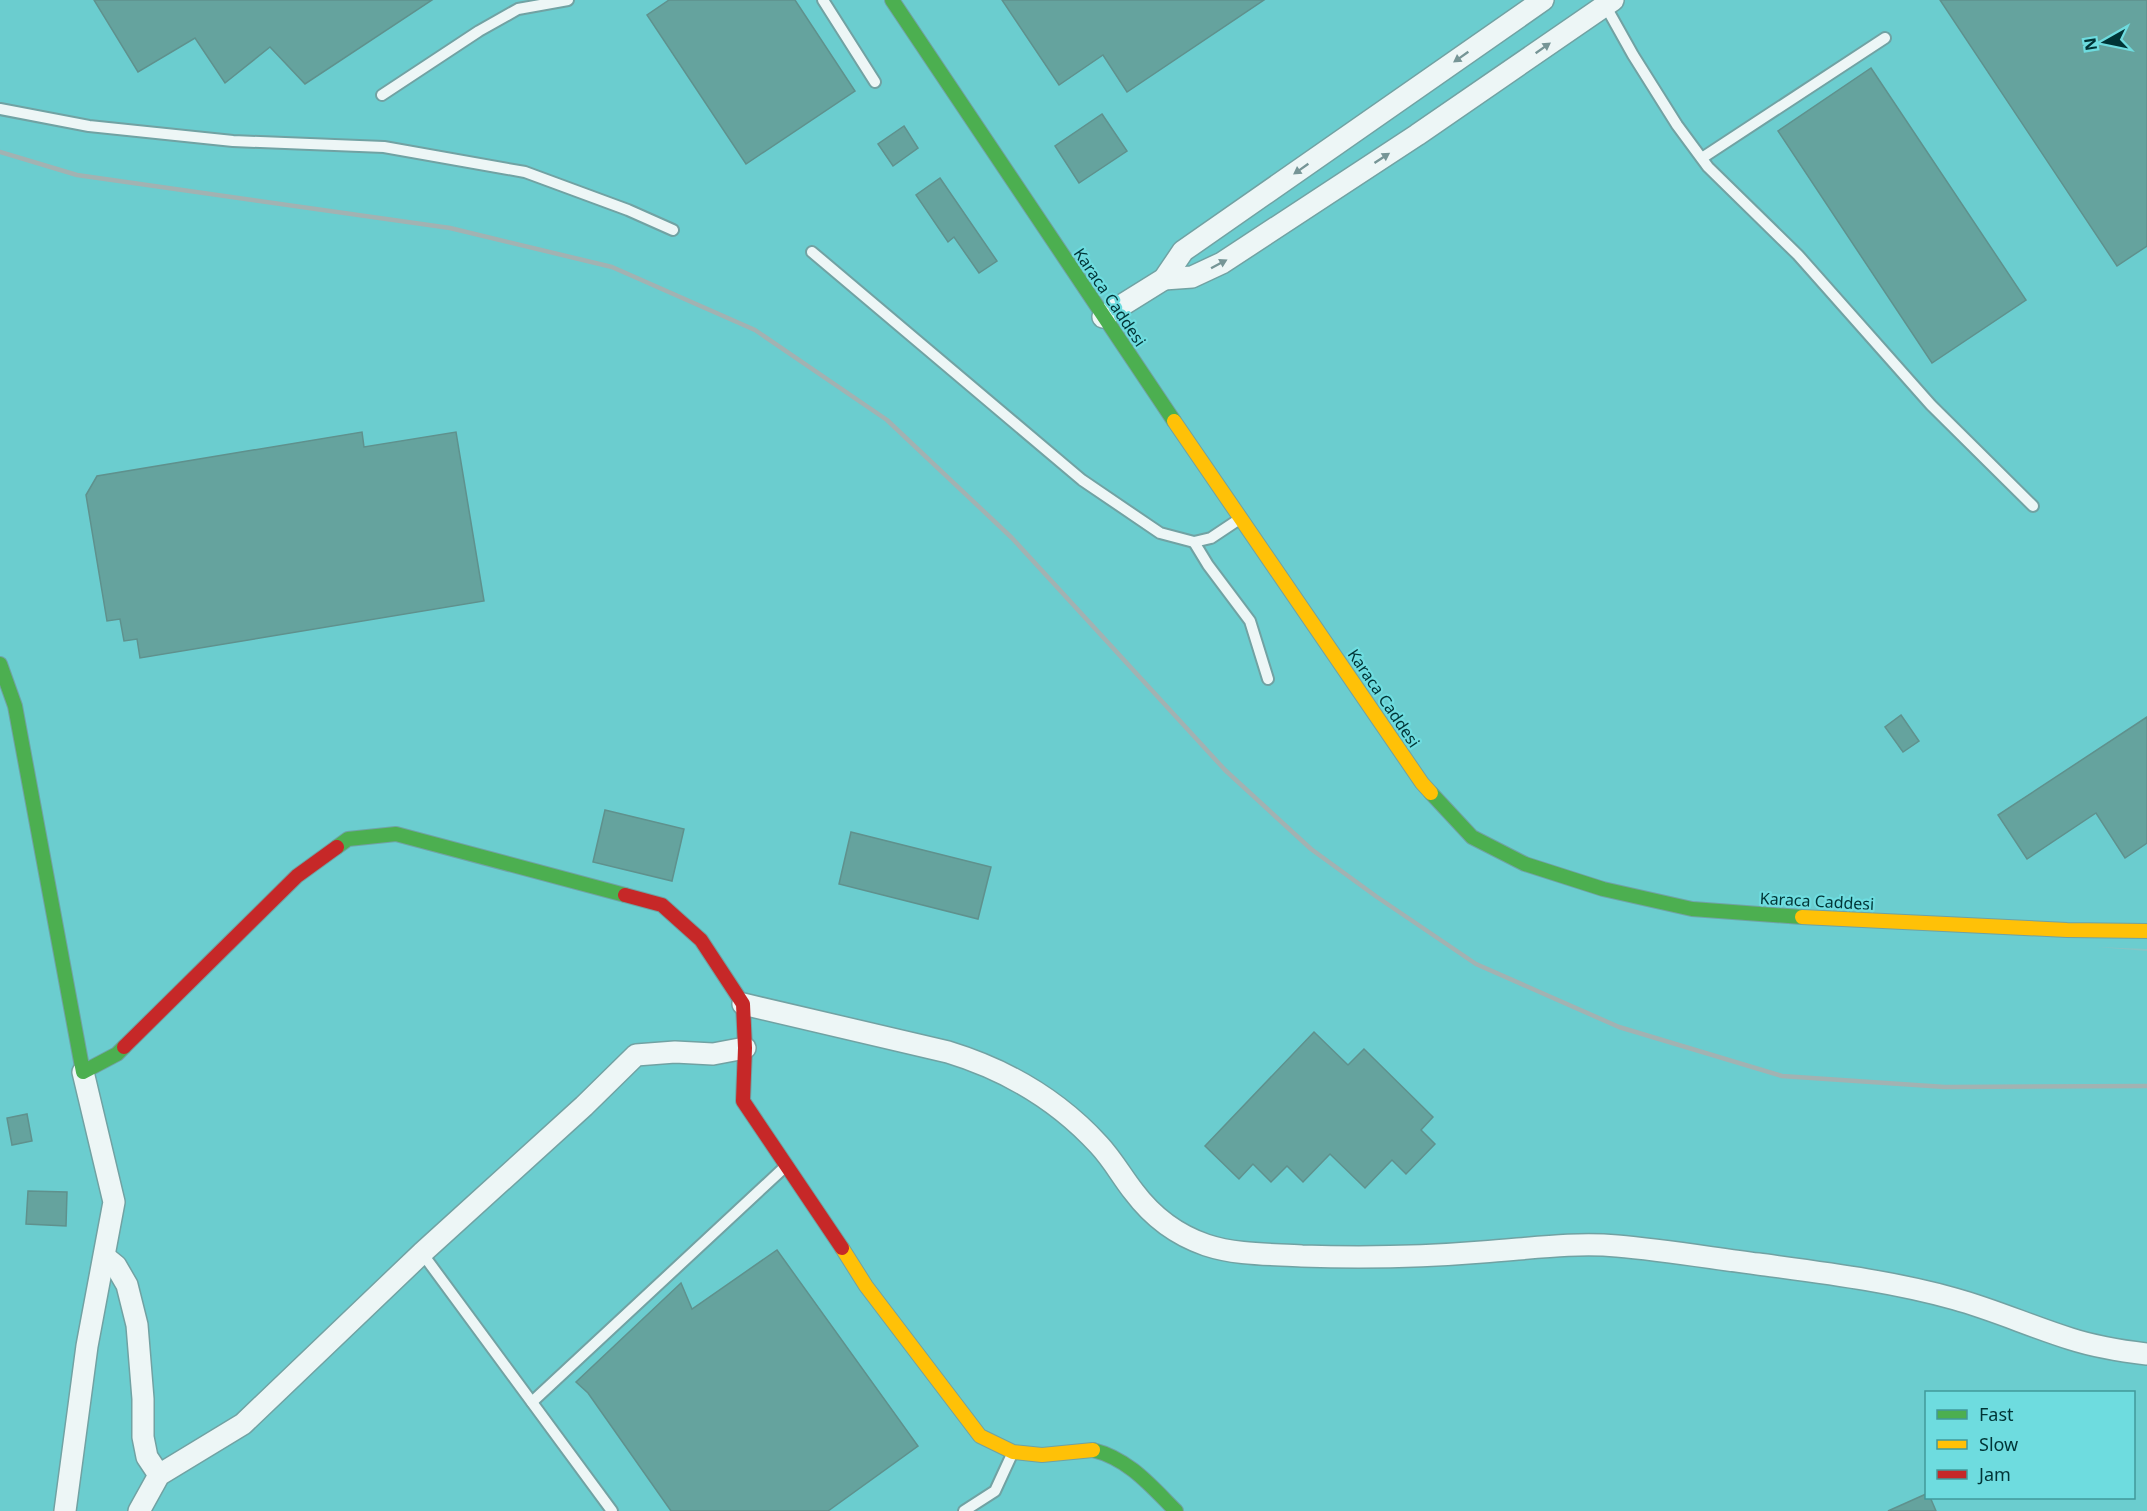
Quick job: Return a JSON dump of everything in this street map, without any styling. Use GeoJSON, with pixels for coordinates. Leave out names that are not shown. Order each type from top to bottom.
{"type":"FeatureCollection","features":[{"type":"Feature","properties":{"kind":"street","name":"Karaca Caddesi"},"geometry":{"type":"LineString","coordinates":[[892,0],[1103,317],[1422,783],[1472,837],[1524,864],[1603,889],[1692,909],[1827,919],[2147,931]]}},
{"type":"Feature","properties":{"kind":"street"},"geometry":{"type":"LineString","coordinates":[[1103,317],[1164,279],[1183,251],[1543,0]]}},
{"type":"Feature","properties":{"kind":"street"},"geometry":{"type":"LineString","coordinates":[[1164,279],[1192,277],[1222,263],[1417,135],[1609,2]]}},
{"type":"Feature","properties":{"kind":"street"},"geometry":{"type":"LineString","coordinates":[[0,664],[15,706],[83,1072],[114,1203],[87,1346],[65,1511]]}},
{"type":"Feature","properties":{"kind":"street"},"geometry":{"type":"LineString","coordinates":[[83,1072],[117,1054],[297,876],[348,839],[396,834],[662,905],[701,940],[743,1004],[745,1048],[743,1101],[866,1286],[980,1436],[1013,1452],[1042,1455],[1094,1450],[1112,1456],[1134,1469],[1176,1511]]}},
{"type":"Feature","properties":{"kind":"street"},"geometry":{"type":"LineString","coordinates":[[743,1004],[948,1052],[973,1059],[1013,1077],[1044,1096],[1084,1130],[1103,1149],[1146,1207],[1160,1220],[1190,1238],[1219,1248],[1284,1255],[1383,1257],[1533,1247],[1615,1245],[1864,1278],[1910,1287],[2001,1313],[2074,1340],[2103,1347],[2147,1353]]}},
{"type":"Feature","properties":{"kind":"street"},"geometry":{"type":"LineString","coordinates":[[139,1511],[159,1475],[243,1424],[422,1253],[584,1106],[636,1055],[675,1052],[713,1054],[745,1048]]}},
{"type":"Feature","properties":{"kind":"street"},"geometry":{"type":"LineString","coordinates":[[105,1257],[116,1266],[127,1285],[137,1325],[143,1399],[142,1437],[147,1457],[159,1475]]}},
{"type":"Feature","properties":{"kind":"lane"},"geometry":{"type":"LineString","coordinates":[[382,94],[479,31],[518,9],[568,0]]}},
{"type":"Feature","properties":{"kind":"lane"},"geometry":{"type":"LineString","coordinates":[[823,0],[875,82]]}},
{"type":"Feature","properties":{"kind":"lane"},"geometry":{"type":"LineString","coordinates":[[1609,2],[1633,55],[1671,115],[1702,158],[1726,186],[1833,292],[1931,405],[2033,506]]}},
{"type":"Feature","properties":{"kind":"lane"},"geometry":{"type":"LineString","coordinates":[[1702,158],[1885,38]]}},
{"type":"Feature","properties":{"kind":"lane"},"geometry":{"type":"LineString","coordinates":[[0,110],[89,126],[233,141],[384,147],[525,172],[628,210],[673,230]]}},
{"type":"Feature","properties":{"kind":"lane"},"geometry":{"type":"LineString","coordinates":[[812,252],[1082,480],[1160,533],[1194,542],[1211,538],[1241,518]]}},
{"type":"Feature","properties":{"kind":"lane"},"geometry":{"type":"LineString","coordinates":[[1194,542],[1208,565],[1250,621],[1268,679]]}},
{"type":"Feature","properties":{"kind":"lane"},"geometry":{"type":"LineString","coordinates":[[532,1402],[787,1165]]}},
{"type":"Feature","properties":{"kind":"lane"},"geometry":{"type":"LineString","coordinates":[[422,1253],[612,1511]]}},
{"type":"Feature","properties":{"kind":"lane"},"geometry":{"type":"LineString","coordinates":[[964,1511],[995,1491],[1013,1452]]}},
{"type":"Feature","properties":{"kind":"shaded area"},"geometry":{"type":"Polygon","coordinates":[[[0,0],[2147,0],[2147,949],[2097,947],[2147,951],[2147,1511],[0,1511],[0,0]]]}},
{"type":"Feature","properties":{"kind":"building"},"geometry":{"type":"Polygon","coordinates":[[[94,0],[432,0],[305,84],[270,47],[225,83],[195,38],[138,72],[94,0]]]}},
{"type":"Feature","properties":{"kind":"building"},"geometry":{"type":"Polygon","coordinates":[[[669,0],[795,0],[855,91],[746,164],[647,15],[669,0]]]}},
{"type":"Feature","properties":{"kind":"building"},"geometry":{"type":"Polygon","coordinates":[[[1002,0],[1264,0],[1127,92],[1103,55],[1059,85],[1002,0]]]}},
{"type":"Feature","properties":{"kind":"building"},"geometry":{"type":"Polygon","coordinates":[[[1940,0],[2147,0],[2147,246],[2117,266],[1940,0]]]}},
{"type":"Feature","properties":{"kind":"building"},"geometry":{"type":"Polygon","coordinates":[[[1871,68],[2026,300],[1932,363],[1778,131],[1871,68]]]}},
{"type":"Feature","properties":{"kind":"building"},"geometry":{"type":"Polygon","coordinates":[[[1102,114],[1127,151],[1079,183],[1055,146],[1102,114]]]}},
{"type":"Feature","properties":{"kind":"building"},"geometry":{"type":"Polygon","coordinates":[[[904,126],[918,148],[893,166],[878,144],[904,126]]]}},
{"type":"Feature","properties":{"kind":"building"},"geometry":{"type":"Polygon","coordinates":[[[940,178],[997,261],[979,273],[954,237],[948,242],[916,195],[940,178]]]}},
{"type":"Feature","properties":{"kind":"building"},"geometry":{"type":"Polygon","coordinates":[[[362,432],[364,447],[456,432],[484,601],[140,658],[137,639],[124,641],[120,619],[107,621],[86,495],[97,476],[362,432]]]}},
{"type":"Feature","properties":{"kind":"building"},"geometry":{"type":"Polygon","coordinates":[[[1901,715],[1919,741],[1903,752],[1885,727],[1901,715]]]}},
{"type":"Feature","properties":{"kind":"building"},"geometry":{"type":"Polygon","coordinates":[[[2147,717],[2147,843],[2125,858],[2096,813],[2027,859],[1998,815],[2147,717]]]}},
{"type":"Feature","properties":{"kind":"building"},"geometry":{"type":"Polygon","coordinates":[[[605,810],[684,829],[672,881],[593,862],[605,810]]]}},
{"type":"Feature","properties":{"kind":"building"},"geometry":{"type":"Polygon","coordinates":[[[851,832],[991,867],[978,919],[839,884],[851,832]]]}},
{"type":"Feature","properties":{"kind":"building"},"geometry":{"type":"Polygon","coordinates":[[[1314,1032],[1348,1065],[1364,1049],[1433,1117],[1421,1130],[1435,1144],[1406,1174],[1392,1160],[1365,1188],[1330,1154],[1303,1182],[1287,1166],[1271,1182],[1253,1164],[1239,1179],[1205,1146],[1314,1032]]]}},
{"type":"Feature","properties":{"kind":"building"},"geometry":{"type":"Polygon","coordinates":[[[27,1114],[32,1141],[12,1145],[7,1118],[27,1114]]]}},
{"type":"Feature","properties":{"kind":"building"},"geometry":{"type":"Polygon","coordinates":[[[28,1191],[67,1192],[66,1226],[26,1224],[28,1191]]]}},
{"type":"Feature","properties":{"kind":"building"},"geometry":{"type":"Polygon","coordinates":[[[777,1250],[918,1446],[828,1511],[671,1511],[588,1393],[576,1382],[681,1283],[692,1309],[777,1250]]]}},
{"type":"Feature","properties":{"kind":"building"},"geometry":{"type":"Polygon","coordinates":[[[1925,1494],[1925,1499],[1931,1499],[1936,1511],[1888,1511],[1925,1494]]]}},
{"type":"Feature","properties":{"kind":"railway"},"geometry":{"type":"LineString","coordinates":[[0,152],[77,175],[450,228],[612,267],[755,330],[887,420],[1012,538],[1225,770],[1311,849],[1476,964],[1619,1027],[1782,1076],[1945,1087],[2147,1086]]}},
{"type":"Feature","properties":{"kind":"traffic: fast"},"geometry":{"type":"LineString","coordinates":[[892,0],[1174,421]]}},
{"type":"Feature","properties":{"kind":"traffic: fast"},"geometry":{"type":"LineString","coordinates":[[0,664],[15,706],[83,1072],[117,1054],[124,1047]]}},
{"type":"Feature","properties":{"kind":"traffic: fast"},"geometry":{"type":"LineString","coordinates":[[1431,793],[1472,837],[1525,864],[1603,889],[1692,909],[1802,917]]}},
{"type":"Feature","properties":{"kind":"traffic: fast"},"geometry":{"type":"LineString","coordinates":[[337,847],[348,839],[396,834],[625,895]]}},
{"type":"Feature","properties":{"kind":"traffic: fast"},"geometry":{"type":"LineString","coordinates":[[1093,1450],[1118,1460],[1139,1474],[1176,1511]]}},
{"type":"Feature","properties":{"kind":"traffic: slow"},"geometry":{"type":"LineString","coordinates":[[1174,421],[1431,793]]}},
{"type":"Feature","properties":{"kind":"traffic: slow"},"geometry":{"type":"LineString","coordinates":[[1802,917],[2067,930],[2147,931]]}},
{"type":"Feature","properties":{"kind":"traffic: slow"},"geometry":{"type":"LineString","coordinates":[[842,1248],[866,1286],[980,1436],[1013,1452],[1042,1455],[1093,1450]]}},
{"type":"Feature","properties":{"kind":"traffic: jam"},"geometry":{"type":"LineString","coordinates":[[124,1047],[297,876],[337,847]]}},
{"type":"Feature","properties":{"kind":"traffic: jam"},"geometry":{"type":"LineString","coordinates":[[625,895],[662,905],[701,940],[743,1004],[745,1048],[743,1101],[842,1248]]}}]}
